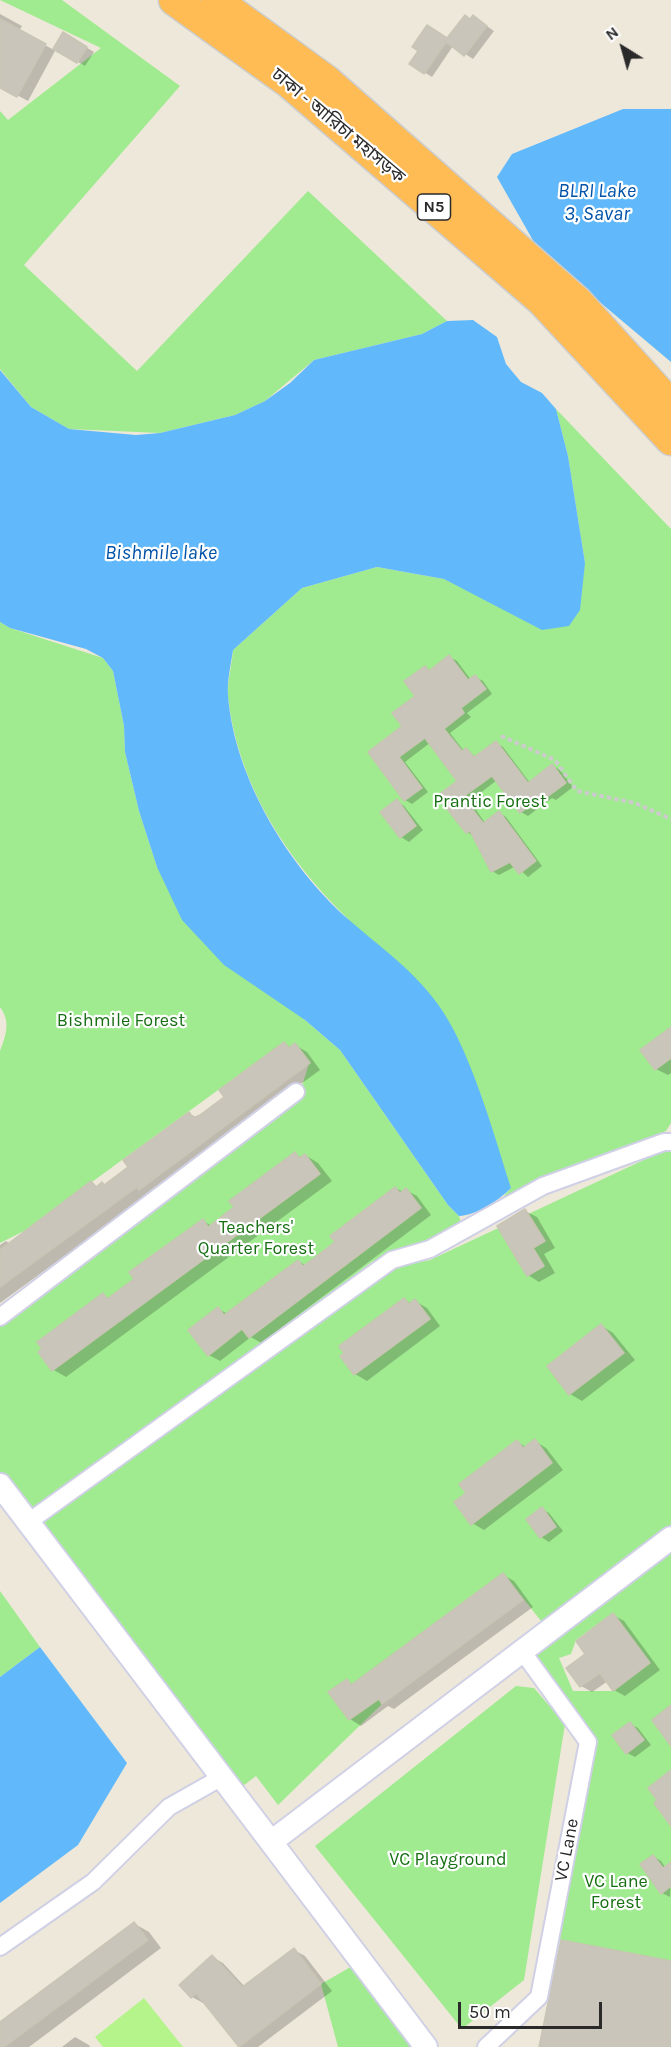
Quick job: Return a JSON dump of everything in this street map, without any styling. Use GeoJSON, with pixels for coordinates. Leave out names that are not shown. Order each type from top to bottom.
{"type":"FeatureCollection","features":[{"type":"Feature","properties":{"kind":"highway","name":"ঢাকা - আরিচা মহাসড়ক"},"geometry":{"type":"LineString","coordinates":[[174,0],[288,82],[542,301],[671,440]]}},
{"type":"Feature","properties":{"kind":"highway","name":"ঢাকা - আরিচা মহাসড়ক"},"geometry":{"type":"LineString","coordinates":[[216,0],[326,81],[578,302],[671,405]]}},
{"type":"Feature","properties":{"kind":"street"},"geometry":{"type":"LineString","coordinates":[[0,1317],[296,1092]]}},
{"type":"Feature","properties":{"kind":"street"},"geometry":{"type":"LineString","coordinates":[[27,1522],[392,1260],[430,1249],[543,1186],[664,1142],[671,1142]]}},
{"type":"Feature","properties":{"kind":"street"},"geometry":{"type":"LineString","coordinates":[[0,1485],[426,2047]]}},
{"type":"Feature","properties":{"kind":"street"},"geometry":{"type":"LineString","coordinates":[[271,1842],[671,1538]]}},
{"type":"Feature","properties":{"kind":"street","name":"VC Lane"},"geometry":{"type":"LineString","coordinates":[[486,2047],[539,1997],[588,1742],[522,1651]]}},
{"type":"Feature","properties":{"kind":"street"},"geometry":{"type":"LineString","coordinates":[[0,1947],[93,1881],[169,1807],[222,1777]]}},
{"type":"Feature","properties":{"kind":"path"},"geometry":{"type":"LineString","coordinates":[[501,736],[555,760],[577,791],[635,802],[671,819]]}},
{"type":"Feature","properties":{"kind":"green space"},"geometry":{"type":"Polygon","coordinates":[[[0,0],[62,0],[180,86],[24,265],[137,371],[308,191],[447,321],[422,334],[314,360],[265,401],[235,415],[160,433],[69,429],[31,407],[0,369],[0,111],[8,120],[101,48],[0,0]]]}},
{"type":"Feature","properties":{"kind":"green space","name":"Prantic Forest"},"geometry":{"type":"Polygon","coordinates":[[[556,409],[671,529],[671,1027],[640,1050],[655,1070],[671,1058],[671,1123],[666,1131],[503,1197],[511,1188],[348,919],[304,871],[268,818],[242,759],[233,728],[228,685],[233,650],[302,588],[377,567],[444,579],[480,596],[585,563],[568,456],[556,409]]]}},
{"type":"Feature","properties":{"kind":"green space"},"geometry":{"type":"Polygon","coordinates":[[[0,622],[10,628],[103,658],[113,671],[124,726],[125,752],[139,811],[157,867],[305,1020],[340,1050],[448,1205],[459,1216],[463,1230],[392,1260],[373,1261],[28,1520],[0,1481],[0,1321],[299,1096],[309,1063],[295,1044],[289,1048],[284,1042],[26,1230],[0,1243],[0,1051],[6,1034],[6,1023],[0,1007],[0,622]]]}},
{"type":"Feature","properties":{"kind":"green space"},"geometry":{"type":"Polygon","coordinates":[[[665,1150],[671,1151],[671,1527],[545,1626],[503,1573],[363,1677],[382,1704],[278,1805],[256,1776],[239,1789],[34,1526],[61,1510],[245,1362],[375,1271],[430,1260],[665,1150]]]}},
{"type":"Feature","properties":{"kind":"green space","name":"VC Lane Forest"},"geometry":{"type":"Polygon","coordinates":[[[671,1546],[671,1705],[652,1720],[671,1746],[671,1961],[551,1938],[588,1742],[526,1658],[671,1546]],[[613,1613],[576,1640],[571,1654],[559,1658],[573,1691],[613,1691],[649,1663],[613,1613]],[[630,1722],[613,1736],[626,1754],[644,1740],[630,1722]]]}},
{"type":"Feature","properties":{"kind":"green space"},"geometry":{"type":"Polygon","coordinates":[[[0,1591],[40,1647],[0,1677],[0,1591]]]}},
{"type":"Feature","properties":{"kind":"green space","name":"VC Playground"},"geometry":{"type":"Polygon","coordinates":[[[516,1686],[534,1688],[565,1724],[524,1980],[462,2029],[315,1846],[516,1686]]]}},
{"type":"Feature","properties":{"kind":"green space"},"geometry":{"type":"Polygon","coordinates":[[[354,1965],[423,2047],[338,2047],[321,1984],[354,1965]]]}},
{"type":"Feature","properties":{"kind":"green space"},"geometry":{"type":"Polygon","coordinates":[[[144,1998],[183,2047],[103,2047],[95,2037],[144,1998]]]}},
{"type":"Feature","properties":{"kind":"water","name":"BLRI Lake 3, Savar"},"geometry":{"type":"Polygon","coordinates":[[[623,109],[671,109],[671,362],[539,251],[497,177],[512,154],[623,109]]]}},
{"type":"Feature","properties":{"kind":"water","name":"Bishmile lake"},"geometry":{"type":"Polygon","coordinates":[[[473,320],[497,337],[506,364],[521,382],[542,393],[556,409],[568,456],[585,563],[580,610],[569,626],[542,630],[444,579],[377,567],[302,588],[233,650],[228,690],[232,726],[241,757],[253,788],[285,846],[326,898],[406,969],[427,991],[449,1021],[460,1043],[480,1092],[511,1188],[487,1206],[473,1213],[459,1216],[448,1205],[340,1050],[305,1020],[224,965],[182,920],[157,867],[139,811],[125,752],[124,726],[113,671],[103,658],[86,649],[10,628],[0,622],[0,370],[31,407],[69,429],[136,435],[160,433],[235,415],[265,401],[290,383],[314,360],[422,334],[447,321],[473,320]]]}},
{"type":"Feature","properties":{"kind":"water"},"geometry":{"type":"Polygon","coordinates":[[[40,1647],[127,1763],[78,1845],[0,1903],[0,1677],[40,1647]]]}},
{"type":"Feature","properties":{"kind":"building"},"geometry":{"type":"Polygon","coordinates":[[[465,15],[470,19],[473,15],[487,26],[464,56],[446,42],[424,74],[409,64],[418,51],[412,47],[427,25],[447,38],[465,15]]]}},
{"type":"Feature","properties":{"kind":"building"},"geometry":{"type":"Polygon","coordinates":[[[0,19],[46,44],[17,97],[0,88],[0,19]]]}},
{"type":"Feature","properties":{"kind":"building"},"geometry":{"type":"Polygon","coordinates":[[[63,32],[87,47],[77,63],[53,49],[63,32]]]}},
{"type":"Feature","properties":{"kind":"building"},"geometry":{"type":"Polygon","coordinates":[[[449,655],[468,680],[475,675],[486,689],[461,708],[464,713],[444,729],[462,751],[466,748],[474,757],[496,741],[528,783],[552,764],[566,783],[547,797],[545,794],[520,813],[492,776],[463,797],[483,823],[499,811],[536,861],[519,874],[510,862],[491,872],[470,831],[466,833],[437,796],[457,781],[425,738],[399,757],[422,788],[404,801],[368,752],[402,726],[392,713],[415,696],[404,681],[425,666],[429,671],[449,655]]]}},
{"type":"Feature","properties":{"kind":"building"},"geometry":{"type":"Polygon","coordinates":[[[397,799],[416,826],[400,838],[380,812],[397,799]]]}},
{"type":"Feature","properties":{"kind":"building"},"geometry":{"type":"Polygon","coordinates":[[[671,1027],[671,1058],[655,1070],[640,1050],[671,1027]]]}},
{"type":"Feature","properties":{"kind":"building"},"geometry":{"type":"Polygon","coordinates":[[[284,1042],[289,1048],[295,1043],[310,1063],[139,1190],[137,1187],[0,1287],[0,1250],[91,1181],[96,1187],[102,1182],[104,1185],[128,1167],[123,1160],[189,1112],[193,1118],[200,1115],[224,1097],[219,1090],[284,1042]]]}},
{"type":"Feature","properties":{"kind":"building"},"geometry":{"type":"Polygon","coordinates":[[[295,1152],[299,1158],[305,1154],[320,1174],[52,1371],[38,1352],[42,1349],[37,1342],[103,1293],[107,1299],[134,1279],[129,1272],[203,1219],[208,1227],[234,1207],[229,1201],[295,1152]]]}},
{"type":"Feature","properties":{"kind":"building"},"geometry":{"type":"Polygon","coordinates":[[[395,1187],[400,1193],[406,1188],[421,1208],[249,1338],[242,1329],[208,1356],[188,1330],[218,1307],[224,1315],[298,1260],[303,1266],[309,1262],[335,1242],[330,1236],[395,1187]]]}},
{"type":"Feature","properties":{"kind":"building"},"geometry":{"type":"Polygon","coordinates":[[[525,1209],[545,1241],[533,1248],[544,1266],[527,1276],[497,1226],[525,1209]]]}},
{"type":"Feature","properties":{"kind":"building"},"geometry":{"type":"Polygon","coordinates":[[[404,1298],[409,1304],[415,1299],[430,1319],[354,1375],[340,1356],[344,1353],[339,1346],[404,1298]]]}},
{"type":"Feature","properties":{"kind":"building"},"geometry":{"type":"Polygon","coordinates":[[[601,1324],[624,1353],[569,1395],[547,1366],[601,1324]]]}},
{"type":"Feature","properties":{"kind":"building"},"geometry":{"type":"Polygon","coordinates":[[[535,1439],[552,1463],[471,1525],[454,1502],[466,1493],[459,1484],[517,1440],[523,1448],[535,1439]]]}},
{"type":"Feature","properties":{"kind":"building"},"geometry":{"type":"Polygon","coordinates":[[[542,1507],[556,1527],[540,1538],[526,1519],[542,1507]]]}},
{"type":"Feature","properties":{"kind":"building"},"geometry":{"type":"Polygon","coordinates":[[[503,1573],[523,1600],[382,1704],[379,1699],[349,1720],[328,1692],[347,1679],[351,1685],[503,1573]]]}},
{"type":"Feature","properties":{"kind":"building"},"geometry":{"type":"Polygon","coordinates":[[[613,1613],[650,1663],[613,1691],[600,1673],[580,1687],[566,1668],[585,1654],[576,1641],[613,1613]]]}},
{"type":"Feature","properties":{"kind":"building"},"geometry":{"type":"Polygon","coordinates":[[[671,1705],[671,1746],[652,1720],[671,1705]]]}},
{"type":"Feature","properties":{"kind":"building"},"geometry":{"type":"Polygon","coordinates":[[[630,1722],[644,1740],[626,1754],[612,1735],[630,1722]]]}},
{"type":"Feature","properties":{"kind":"building"},"geometry":{"type":"Polygon","coordinates":[[[671,1770],[671,1826],[654,1803],[657,1800],[648,1788],[671,1770]]]}},
{"type":"Feature","properties":{"kind":"building"},"geometry":{"type":"Polygon","coordinates":[[[653,1855],[663,1868],[671,1862],[671,1886],[661,1894],[640,1864],[653,1855]]]}},
{"type":"Feature","properties":{"kind":"building"},"geometry":{"type":"Polygon","coordinates":[[[134,1922],[148,1940],[4,2047],[0,2047],[0,2022],[134,1922]]]}},
{"type":"Feature","properties":{"kind":"building"},"geometry":{"type":"Polygon","coordinates":[[[561,1940],[671,1961],[671,2047],[539,2047],[561,1940]]]}},
{"type":"Feature","properties":{"kind":"building"},"geometry":{"type":"Polygon","coordinates":[[[294,1948],[321,1984],[239,2047],[196,1993],[191,1998],[179,1985],[212,1955],[242,1987],[294,1948]]]}},
{"type":"Feature","properties":{"kind":"park label","name":"Bishmile Forest"},"geometry":{"type":"Point","coordinates":[121,1021]}},
{"type":"Feature","properties":{"kind":"park label","name":"Teachers' Quarter Forest"},"geometry":{"type":"Point","coordinates":[256,1238]}}]}
